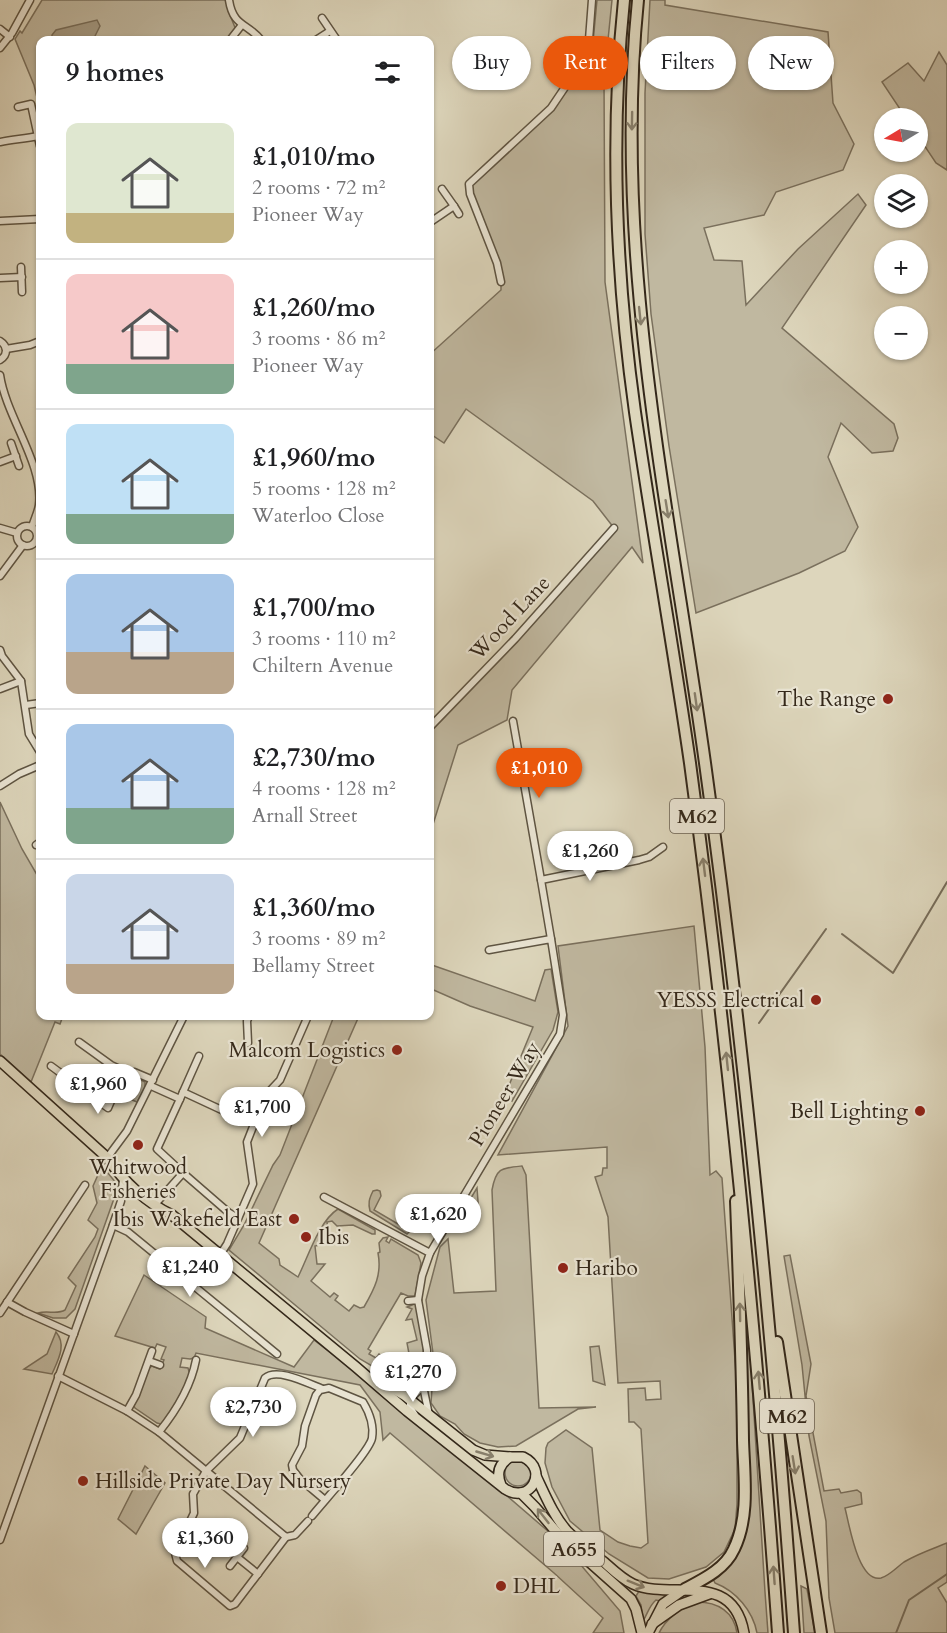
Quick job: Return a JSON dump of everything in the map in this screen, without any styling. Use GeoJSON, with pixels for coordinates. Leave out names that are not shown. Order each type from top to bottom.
{"type":"FeatureCollection","features":[{"type":"Feature","properties":{"kind":"highway","name":"M62"},"geometry":{"type":"LineString","coordinates":[[624,0],[619,67],[617,177],[626,329],[635,411],[676,664],[699,827],[732,1102],[764,1431],[778,1633]]}},
{"type":"Feature","properties":{"kind":"highway","name":"M62"},"geometry":{"type":"LineString","coordinates":[[638,0],[633,72],[632,156],[633,224],[639,312],[648,388],[691,663],[715,836],[757,1199],[782,1467],[794,1633]]}},
{"type":"Feature","properties":{"kind":"highway","name":"M62"},"geometry":{"type":"LineString","coordinates":[[685,1588],[708,1577],[729,1558],[742,1526],[743,1422],[732,1102]]}},
{"type":"Feature","properties":{"kind":"highway","name":"M62"},"geometry":{"type":"LineString","coordinates":[[757,1199],[791,1444],[821,1633]]}},
{"type":"Feature","properties":{"kind":"main road","name":"A655"},"geometry":{"type":"LineString","coordinates":[[2,1066],[108,1159],[129,1185],[163,1211],[172,1215],[501,1485],[510,1492],[521,1493],[567,1542],[631,1599],[642,1633]]}},
{"type":"Feature","properties":{"kind":"main road","name":"A655"},"geometry":{"type":"LineString","coordinates":[[129,1185],[158,1201],[169,1209],[172,1215]]}},
{"type":"Feature","properties":{"kind":"main road","name":"A655"},"geometry":{"type":"LineString","coordinates":[[356,1367],[410,1396],[429,1415],[473,1450],[484,1455],[518,1456],[528,1459],[534,1466],[536,1476],[550,1504],[568,1532],[628,1581],[643,1587],[685,1588],[711,1593],[725,1599],[733,1607],[742,1623],[744,1633]]}},
{"type":"Feature","properties":{"kind":"main road"},"geometry":{"type":"LineString","coordinates":[[501,1485],[498,1479],[500,1466],[510,1457]]}},
{"type":"Feature","properties":{"kind":"main road"},"geometry":{"type":"LineString","coordinates":[[521,1493],[531,1487],[536,1476]]}},
{"type":"Feature","properties":{"kind":"main road"},"geometry":{"type":"LineString","coordinates":[[650,1628],[663,1604],[685,1588]]}},
{"type":"Feature","properties":{"kind":"main road"},"geometry":{"type":"LineString","coordinates":[[650,1628],[689,1600],[711,1593]]}},
{"type":"Feature","properties":{"kind":"street"},"geometry":{"type":"LineString","coordinates":[[0,48],[10,37],[30,0]]}},
{"type":"Feature","properties":{"kind":"street"},"geometry":{"type":"LineString","coordinates":[[229,0],[233,13],[241,26],[258,36]]}},
{"type":"Feature","properties":{"kind":"street"},"geometry":{"type":"LineString","coordinates":[[501,282],[497,263],[470,194],[469,184],[551,108],[588,52],[592,0]]}},
{"type":"Feature","properties":{"kind":"street"},"geometry":{"type":"LineString","coordinates":[[322,18],[334,36]]}},
{"type":"Feature","properties":{"kind":"street"},"geometry":{"type":"LineString","coordinates":[[233,36],[241,26]]}},
{"type":"Feature","properties":{"kind":"street"},"geometry":{"type":"LineString","coordinates":[[0,29],[10,37]]}},
{"type":"Feature","properties":{"kind":"street"},"geometry":{"type":"LineString","coordinates":[[322,36],[330,31]]}},
{"type":"Feature","properties":{"kind":"street"},"geometry":{"type":"LineString","coordinates":[[18,107],[31,104],[36,127]]}},
{"type":"Feature","properties":{"kind":"street"},"geometry":{"type":"LineString","coordinates":[[0,142],[36,136]]}},
{"type":"Feature","properties":{"kind":"street"},"geometry":{"type":"LineString","coordinates":[[442,189],[459,214]]}},
{"type":"Feature","properties":{"kind":"street"},"geometry":{"type":"LineString","coordinates":[[434,220],[454,206]]}},
{"type":"Feature","properties":{"kind":"street"},"geometry":{"type":"LineString","coordinates":[[0,221],[36,219]]}},
{"type":"Feature","properties":{"kind":"street"},"geometry":{"type":"LineString","coordinates":[[21,267],[22,292]]}},
{"type":"Feature","properties":{"kind":"street"},"geometry":{"type":"LineString","coordinates":[[0,278],[22,277]]}},
{"type":"Feature","properties":{"kind":"street"},"geometry":{"type":"LineString","coordinates":[[0,341],[6,349],[5,355],[0,360]]}},
{"type":"Feature","properties":{"kind":"street"},"geometry":{"type":"LineString","coordinates":[[6,349],[36,342]]}},
{"type":"Feature","properties":{"kind":"street"},"geometry":{"type":"LineString","coordinates":[[0,375],[7,405],[36,465]]}},
{"type":"Feature","properties":{"kind":"street"},"geometry":{"type":"LineString","coordinates":[[11,443],[19,466]]}},
{"type":"Feature","properties":{"kind":"street"},"geometry":{"type":"LineString","coordinates":[[0,462],[16,456]]}},
{"type":"Feature","properties":{"kind":"street"},"geometry":{"type":"LineString","coordinates":[[32,527],[36,514]]}},
{"type":"Feature","properties":{"kind":"street"},"geometry":{"type":"LineString","coordinates":[[17,533],[23,527],[32,527],[36,531]]}},
{"type":"Feature","properties":{"kind":"street"},"geometry":{"type":"LineString","coordinates":[[0,528],[17,533]]}},
{"type":"Feature","properties":{"kind":"street","name":"Wood Lane"},"geometry":{"type":"LineString","coordinates":[[434,723],[515,639],[614,528]]}},
{"type":"Feature","properties":{"kind":"street"},"geometry":{"type":"LineString","coordinates":[[17,533],[19,542],[23,545],[31,545],[36,541]]}},
{"type":"Feature","properties":{"kind":"street"},"geometry":{"type":"LineString","coordinates":[[0,576],[23,545]]}},
{"type":"Feature","properties":{"kind":"street"},"geometry":{"type":"LineString","coordinates":[[0,650],[21,681],[29,734],[36,745]]}},
{"type":"Feature","properties":{"kind":"street"},"geometry":{"type":"LineString","coordinates":[[0,689],[21,681]]}},
{"type":"Feature","properties":{"kind":"street"},"geometry":{"type":"LineString","coordinates":[[26,705],[36,704]]}},
{"type":"Feature","properties":{"kind":"street","name":"Pioneer Way"},"geometry":{"type":"LineString","coordinates":[[429,1415],[423,1386],[428,1363],[418,1300],[422,1276],[430,1253],[560,1034],[563,1015],[513,721]]}},
{"type":"Feature","properties":{"kind":"street"},"geometry":{"type":"LineString","coordinates":[[0,786],[36,767]]}},
{"type":"Feature","properties":{"kind":"street"},"geometry":{"type":"LineString","coordinates":[[541,880],[639,860],[649,857],[663,847]]}},
{"type":"Feature","properties":{"kind":"street"},"geometry":{"type":"LineString","coordinates":[[489,950],[551,939]]}},
{"type":"Feature","properties":{"kind":"street"},"geometry":{"type":"LineString","coordinates":[[108,1159],[127,1131],[182,1020]]}},
{"type":"Feature","properties":{"kind":"street"},"geometry":{"type":"LineString","coordinates":[[247,1020],[248,1043]]}},
{"type":"Feature","properties":{"kind":"street"},"geometry":{"type":"LineString","coordinates":[[220,1255],[253,1184],[247,1142],[265,1096],[280,1080],[306,1020]]}},
{"type":"Feature","properties":{"kind":"street"},"geometry":{"type":"LineString","coordinates":[[79,1042],[111,1065],[124,1071],[135,1072],[152,1083],[226,1112]]}},
{"type":"Feature","properties":{"kind":"street"},"geometry":{"type":"LineString","coordinates":[[199,1056],[157,1149],[228,1212],[238,1218]]}},
{"type":"Feature","properties":{"kind":"street"},"geometry":{"type":"LineString","coordinates":[[51,1066],[108,1108],[124,1071]]}},
{"type":"Feature","properties":{"kind":"street"},"geometry":{"type":"LineString","coordinates":[[158,1201],[183,1173]]}},
{"type":"Feature","properties":{"kind":"street"},"geometry":{"type":"LineString","coordinates":[[0,1313],[84,1185]]}},
{"type":"Feature","properties":{"kind":"street"},"geometry":{"type":"LineString","coordinates":[[121,1201],[129,1185]]}},
{"type":"Feature","properties":{"kind":"street"},"geometry":{"type":"LineString","coordinates":[[0,1539],[121,1201],[129,1185]]}},
{"type":"Feature","properties":{"kind":"street"},"geometry":{"type":"LineString","coordinates":[[324,1197],[430,1253]]}},
{"type":"Feature","properties":{"kind":"street"},"geometry":{"type":"LineString","coordinates":[[113,1225],[128,1232],[274,1353]]}},
{"type":"Feature","properties":{"kind":"street"},"geometry":{"type":"LineString","coordinates":[[408,1301],[418,1300]]}},
{"type":"Feature","properties":{"kind":"street"},"geometry":{"type":"LineString","coordinates":[[8,1302],[74,1334]]}},
{"type":"Feature","properties":{"kind":"street"},"geometry":{"type":"LineString","coordinates":[[128,1411],[152,1351]]}},
{"type":"Feature","properties":{"kind":"street"},"geometry":{"type":"LineString","coordinates":[[159,1432],[180,1400],[189,1382],[196,1359]]}},
{"type":"Feature","properties":{"kind":"street"},"geometry":{"type":"LineString","coordinates":[[149,1361],[160,1365]]}},
{"type":"Feature","properties":{"kind":"street"},"geometry":{"type":"LineString","coordinates":[[278,1373],[323,1389],[328,1388],[363,1402],[370,1415],[372,1440],[310,1519],[295,1535],[286,1537],[235,1604],[230,1606],[177,1561],[175,1553],[194,1512],[193,1494],[206,1471],[240,1438],[269,1374],[278,1373]]}},
{"type":"Feature","properties":{"kind":"street"},"geometry":{"type":"LineString","coordinates":[[58,1376],[128,1411],[159,1432],[286,1537]]}},
{"type":"Feature","properties":{"kind":"street"},"geometry":{"type":"LineString","coordinates":[[417,1418],[410,1407],[410,1396],[423,1386]]}},
{"type":"Feature","properties":{"kind":"street"},"geometry":{"type":"LineString","coordinates":[[323,1389],[316,1395],[305,1426],[302,1446],[292,1465],[300,1479],[325,1500]]}},
{"type":"Feature","properties":{"kind":"street"},"geometry":{"type":"LineString","coordinates":[[230,1566],[244,1548]]}},
{"type":"Feature","properties":{"kind":"street"},"geometry":{"type":"LineString","coordinates":[[237,1557],[258,1574]]}},
{"type":"Feature","properties":{"kind":"shaded area"},"geometry":{"type":"Polygon","coordinates":[[[42,0],[226,0],[236,30],[229,36],[36,36],[36,93],[15,39],[20,31],[22,33],[42,0]]]}},
{"type":"Feature","properties":{"kind":"shaded area"},"geometry":{"type":"Polygon","coordinates":[[[597,0],[612,0],[608,36],[594,36],[597,0]]]}},
{"type":"Feature","properties":{"kind":"shaded area"},"geometry":{"type":"Polygon","coordinates":[[[650,0],[665,0],[665,5],[828,32],[828,36],[748,36],[748,90],[832,90],[833,103],[854,144],[843,170],[776,192],[764,215],[704,228],[714,260],[742,261],[746,305],[798,249],[858,194],[866,205],[782,328],[894,424],[898,438],[893,451],[872,453],[841,423],[828,457],[858,527],[845,551],[799,573],[696,613],[669,446],[651,314],[645,234],[645,90],[736,90],[736,36],[648,36],[650,0]]]}},
{"type":"Feature","properties":{"kind":"shaded area"},"geometry":{"type":"Polygon","coordinates":[[[97,20],[100,26],[95,36],[52,36],[56,30],[97,20]]]}},
{"type":"Feature","properties":{"kind":"shaded area"},"geometry":{"type":"Polygon","coordinates":[[[939,52],[947,65],[947,170],[936,163],[928,151],[928,108],[899,108],[882,82],[908,63],[924,81],[939,52]]]}},
{"type":"Feature","properties":{"kind":"shaded area"},"geometry":{"type":"Polygon","coordinates":[[[564,90],[604,90],[605,282],[643,563],[632,547],[512,690],[507,720],[458,745],[434,821],[434,721],[614,528],[593,501],[466,409],[444,443],[434,436],[434,350],[501,290],[501,282],[470,184],[547,111],[564,90]]]}},
{"type":"Feature","properties":{"kind":"shaded area"},"geometry":{"type":"Polygon","coordinates":[[[0,802],[36,873],[36,1020],[62,1020],[60,1024],[55,1022],[31,1082],[0,1054],[0,802]]]}},
{"type":"Feature","properties":{"kind":"shaded area"},"geometry":{"type":"Polygon","coordinates":[[[694,926],[705,1047],[710,1175],[716,1171],[722,1178],[737,1388],[737,1504],[735,1529],[724,1552],[706,1567],[669,1579],[648,1578],[609,1554],[570,1521],[552,1487],[545,1463],[548,1443],[566,1430],[592,1448],[600,1530],[618,1542],[630,1546],[641,1548],[648,1543],[641,1429],[634,1422],[629,1422],[628,1389],[645,1388],[646,1400],[661,1399],[660,1381],[618,1383],[608,1217],[595,1177],[602,1175],[603,1168],[607,1168],[607,1147],[498,1155],[568,1026],[558,946],[694,926]]]}},
{"type":"Feature","properties":{"kind":"shaded area"},"geometry":{"type":"Polygon","coordinates":[[[434,966],[535,1001],[545,970],[551,969],[558,1012],[553,1030],[512,1101],[505,1095],[533,1027],[470,1006],[434,990],[434,966]]]}},
{"type":"Feature","properties":{"kind":"shaded area"},"geometry":{"type":"Polygon","coordinates":[[[332,1020],[357,1020],[259,1243],[279,1259],[280,1265],[298,1277],[325,1222],[338,1209],[375,1230],[375,1234],[372,1234],[353,1225],[337,1226],[332,1221],[327,1222],[329,1243],[315,1246],[317,1264],[325,1264],[311,1281],[330,1297],[334,1293],[338,1296],[335,1300],[349,1311],[354,1305],[364,1307],[371,1294],[377,1281],[379,1243],[383,1238],[388,1237],[386,1241],[389,1243],[391,1239],[418,1255],[421,1263],[415,1296],[401,1293],[368,1349],[371,1351],[369,1354],[376,1358],[379,1354],[392,1363],[410,1359],[407,1343],[417,1340],[412,1319],[406,1320],[412,1309],[407,1307],[417,1303],[424,1367],[422,1377],[415,1386],[406,1386],[360,1359],[229,1250],[280,1155],[332,1020]]]}},
{"type":"Feature","properties":{"kind":"shaded area"},"geometry":{"type":"Polygon","coordinates":[[[131,1075],[145,1082],[145,1089],[137,1102],[118,1094],[124,1080],[131,1075]]]}},
{"type":"Feature","properties":{"kind":"shaded area"},"geometry":{"type":"Polygon","coordinates":[[[102,1166],[117,1184],[117,1190],[75,1309],[66,1318],[53,1318],[38,1313],[65,1310],[76,1286],[68,1278],[98,1229],[88,1220],[97,1203],[93,1186],[102,1166]]]}},
{"type":"Feature","properties":{"kind":"shaded area"},"geometry":{"type":"Polygon","coordinates":[[[522,1166],[526,1175],[539,1408],[596,1407],[578,1409],[516,1446],[498,1447],[480,1443],[464,1434],[455,1424],[440,1416],[431,1403],[434,1361],[426,1300],[440,1247],[448,1239],[454,1293],[496,1291],[492,1190],[495,1177],[501,1170],[522,1166]]]}},
{"type":"Feature","properties":{"kind":"shaded area"},"geometry":{"type":"Polygon","coordinates":[[[477,1188],[479,1215],[463,1219],[460,1216],[477,1188]]]}},
{"type":"Feature","properties":{"kind":"shaded area"},"geometry":{"type":"Polygon","coordinates":[[[373,1191],[380,1191],[381,1196],[374,1210],[410,1231],[407,1234],[370,1211],[370,1199],[373,1191]]]}},
{"type":"Feature","properties":{"kind":"shaded area"},"geometry":{"type":"Polygon","coordinates":[[[790,1255],[811,1364],[806,1396],[824,1491],[839,1489],[841,1493],[857,1490],[861,1493],[862,1504],[845,1508],[856,1550],[866,1571],[873,1577],[884,1577],[909,1559],[947,1543],[947,1582],[938,1588],[947,1603],[947,1633],[835,1633],[829,1598],[826,1521],[809,1436],[802,1365],[784,1256],[790,1255]]]}},
{"type":"Feature","properties":{"kind":"shaded area"},"geometry":{"type":"Polygon","coordinates":[[[144,1275],[206,1317],[205,1328],[294,1367],[314,1340],[365,1379],[563,1544],[620,1611],[624,1633],[593,1633],[603,1618],[554,1573],[390,1433],[383,1440],[380,1412],[360,1385],[196,1353],[194,1358],[182,1358],[180,1367],[188,1368],[190,1375],[179,1401],[161,1424],[135,1408],[147,1369],[152,1366],[160,1369],[166,1347],[157,1344],[155,1348],[115,1336],[144,1275]]]}},
{"type":"Feature","properties":{"kind":"shaded area"},"geometry":{"type":"Polygon","coordinates":[[[748,1318],[768,1633],[757,1633],[752,1617],[742,1603],[730,1591],[715,1583],[713,1579],[733,1560],[742,1542],[745,1330],[748,1318]]]}},
{"type":"Feature","properties":{"kind":"shaded area"},"geometry":{"type":"Polygon","coordinates":[[[56,1332],[61,1347],[52,1374],[24,1369],[47,1354],[56,1332]]]}},
{"type":"Feature","properties":{"kind":"shaded area"},"geometry":{"type":"Polygon","coordinates":[[[599,1346],[605,1385],[593,1381],[590,1347],[599,1346]]]}},
{"type":"Feature","properties":{"kind":"shaded area"},"geometry":{"type":"Polygon","coordinates":[[[518,1460],[527,1464],[531,1473],[527,1482],[518,1486],[509,1482],[505,1473],[509,1464],[518,1460]]]}},
{"type":"Feature","properties":{"kind":"shaded area"},"geometry":{"type":"Polygon","coordinates":[[[145,1466],[165,1483],[136,1534],[118,1519],[145,1466]]]}},
{"type":"Feature","properties":{"kind":"shaded area"},"geometry":{"type":"Polygon","coordinates":[[[801,1586],[807,1589],[815,1633],[804,1633],[801,1586]]]}},
{"type":"Feature","properties":{"kind":"shaded area"},"geometry":{"type":"Polygon","coordinates":[[[639,1591],[667,1595],[660,1601],[654,1602],[643,1621],[641,1605],[636,1596],[639,1591]]]}},
{"type":"Feature","properties":{"kind":"shaded area"},"geometry":{"type":"Polygon","coordinates":[[[697,1602],[712,1604],[724,1610],[732,1619],[737,1633],[659,1633],[675,1614],[697,1602]]]}},
{"type":"Feature","properties":{"kind":"waterway"},"geometry":{"type":"LineString","coordinates":[[842,934],[893,973],[947,882]]}},
{"type":"Feature","properties":{"kind":"waterway"},"geometry":{"type":"LineString","coordinates":[[759,1023],[826,929]]}},
{"type":"Feature","properties":{"kind":"waterway"},"geometry":{"type":"LineString","coordinates":[[896,1633],[909,1600],[947,1574]]}},
{"type":"Feature","properties":{"kind":"place","name":"The Range"},"geometry":{"type":"Point","coordinates":[888,699]}},
{"type":"Feature","properties":{"kind":"place","name":"YESSS Electrical"},"geometry":{"type":"Point","coordinates":[816,1000]}},
{"type":"Feature","properties":{"kind":"place","name":"Malcom Logistics"},"geometry":{"type":"Point","coordinates":[397,1050]}},
{"type":"Feature","properties":{"kind":"place","name":"Bell Lighting"},"geometry":{"type":"Point","coordinates":[920,1111]}},
{"type":"Feature","properties":{"kind":"place","name":"Whitwood Fisheries"},"geometry":{"type":"Point","coordinates":[138,1145]}},
{"type":"Feature","properties":{"kind":"place","name":"Ibis Wakefield East"},"geometry":{"type":"Point","coordinates":[294,1219]}},
{"type":"Feature","properties":{"kind":"place","name":"Ibis"},"geometry":{"type":"Point","coordinates":[306,1237]}},
{"type":"Feature","properties":{"kind":"place","name":"Haribo"},"geometry":{"type":"Point","coordinates":[563,1268]}},
{"type":"Feature","properties":{"kind":"place","name":"Hillside Private Day Nursery"},"geometry":{"type":"Point","coordinates":[83,1481]}},
{"type":"Feature","properties":{"kind":"place","name":"DHL"},"geometry":{"type":"Point","coordinates":[501,1586]}}]}
